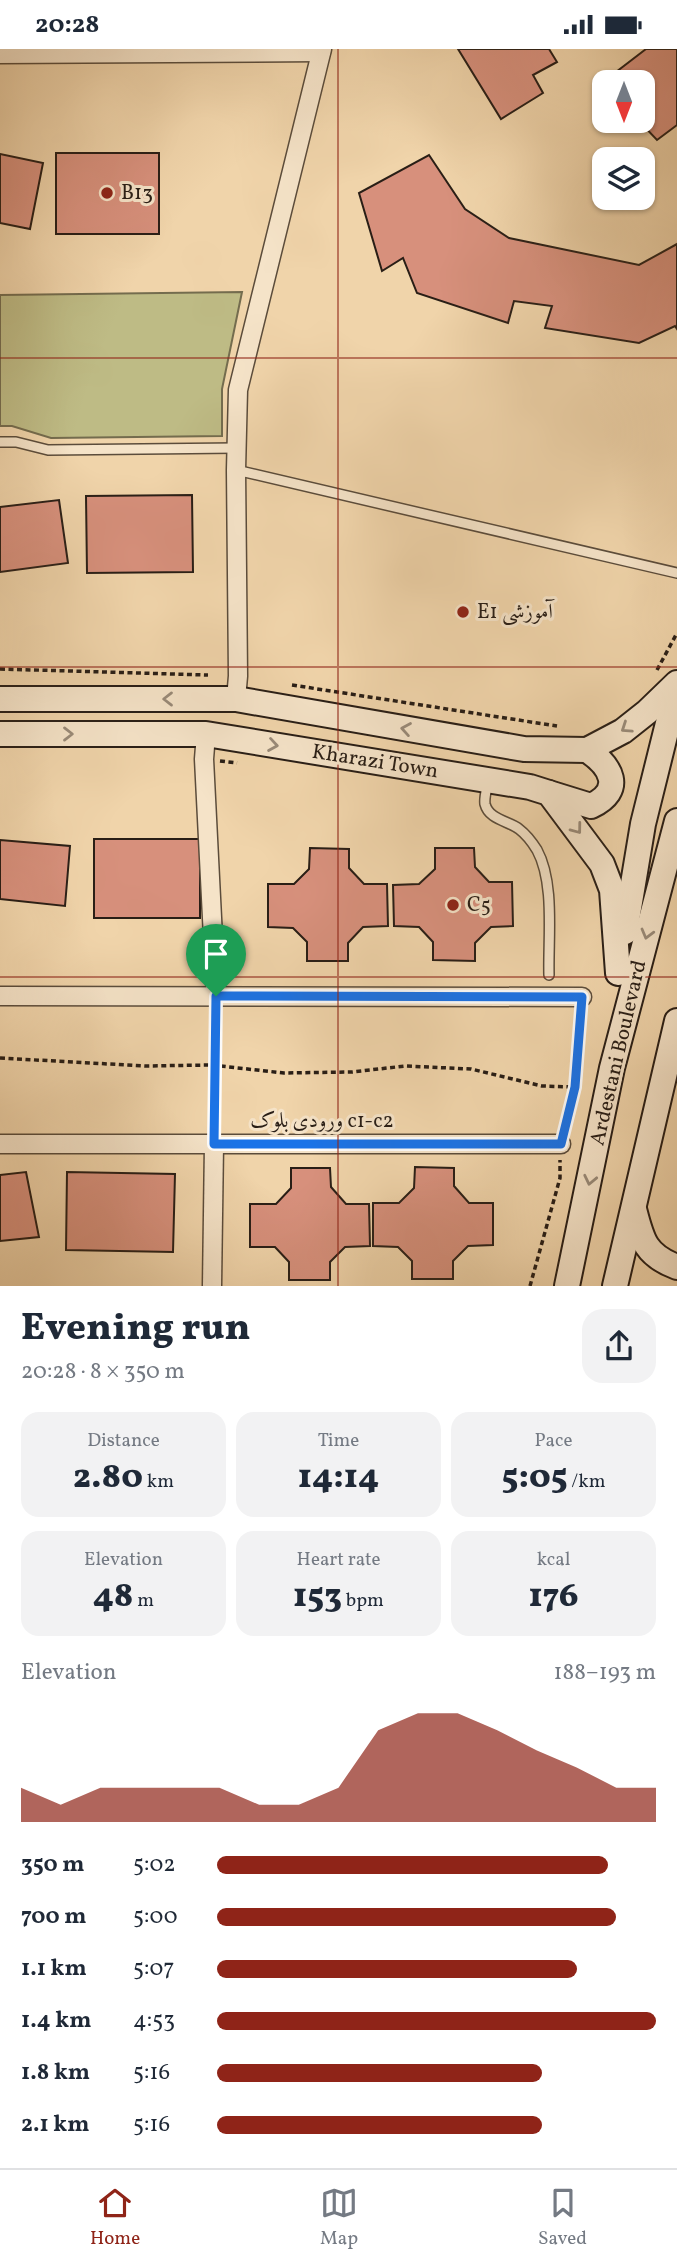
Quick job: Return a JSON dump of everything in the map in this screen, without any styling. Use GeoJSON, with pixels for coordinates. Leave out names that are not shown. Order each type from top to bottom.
{"type":"FeatureCollection","features":[{"type":"Feature","properties":{"kind":"street"},"geometry":{"type":"LineString","coordinates":[[0,54],[321,50],[238,390],[237,688]]}},
{"type":"Feature","properties":{"kind":"street"},"geometry":{"type":"LineString","coordinates":[[612,1068],[618,973],[670,680]]}},
{"type":"Feature","properties":{"kind":"street","name":"Kharazi Town"},"geometry":{"type":"LineString","coordinates":[[0,699],[237,688],[524,749],[587,750],[623,731],[647,712],[670,680]]}},
{"type":"Feature","properties":{"kind":"street","name":"Kharazi Town"},"geometry":{"type":"LineString","coordinates":[[0,734],[205,734],[489,780],[549,793],[591,806],[605,800],[611,788],[611,775],[600,759],[587,750]]}},
{"type":"Feature","properties":{"kind":"street"},"geometry":{"type":"LineString","coordinates":[[205,734],[216,996]]}},
{"type":"Feature","properties":{"kind":"street"},"geometry":{"type":"LineString","coordinates":[[549,793],[603,864],[612,890],[618,973]]}},
{"type":"Feature","properties":{"kind":"street","name":"Ardestani Boulevard"},"geometry":{"type":"LineString","coordinates":[[567,1286],[612,1068],[677,821]]}},
{"type":"Feature","properties":{"kind":"street"},"geometry":{"type":"LineString","coordinates":[[0,996],[582,997]]}},
{"type":"Feature","properties":{"kind":"street"},"geometry":{"type":"LineString","coordinates":[[615,1286],[677,1021]]}},
{"type":"Feature","properties":{"kind":"street","name":"ورودی بلوک c1-c2"},"geometry":{"type":"LineString","coordinates":[[0,1144],[561,1144]]}},
{"type":"Feature","properties":{"kind":"street"},"geometry":{"type":"LineString","coordinates":[[212,1286],[214,1144]]}},
{"type":"Feature","properties":{"kind":"street"},"geometry":{"type":"LineString","coordinates":[[633,1205],[642,1239],[660,1260],[677,1267]]}},
{"type":"Feature","properties":{"kind":"lane"},"geometry":{"type":"LineString","coordinates":[[0,442],[16,442],[48,450],[237,448]]}},
{"type":"Feature","properties":{"kind":"lane"},"geometry":{"type":"LineString","coordinates":[[236,470],[677,573]]}},
{"type":"Feature","properties":{"kind":"lane"},"geometry":{"type":"LineString","coordinates":[[489,780],[485,804],[489,812],[500,821],[517,827],[529,838],[538,851],[547,875],[549,975]]}},
{"type":"Feature","properties":{"kind":"path"},"geometry":{"type":"LineString","coordinates":[[670,680],[677,633]]}},
{"type":"Feature","properties":{"kind":"path"},"geometry":{"type":"LineString","coordinates":[[0,669],[237,688]]}},
{"type":"Feature","properties":{"kind":"path"},"geometry":{"type":"LineString","coordinates":[[279,683],[564,727]]}},
{"type":"Feature","properties":{"kind":"path"},"geometry":{"type":"LineString","coordinates":[[204,759],[244,764]]}},
{"type":"Feature","properties":{"kind":"path"},"geometry":{"type":"LineString","coordinates":[[214,1144],[216,996]]}},
{"type":"Feature","properties":{"kind":"path"},"geometry":{"type":"LineString","coordinates":[[530,1286],[560,1178],[561,1144],[575,1087],[582,997]]}},
{"type":"Feature","properties":{"kind":"path"},"geometry":{"type":"LineString","coordinates":[[0,1058],[145,1066],[211,1065],[284,1073],[352,1072],[405,1066],[471,1069],[542,1086],[575,1087]]}},
{"type":"Feature","properties":{"kind":"shaded area"},"geometry":{"type":"Polygon","coordinates":[[[242,292],[222,389],[222,436],[51,438],[12,426],[0,426],[0,295],[242,292]]]}},
{"type":"Feature","properties":{"kind":"building"},"geometry":{"type":"Polygon","coordinates":[[[458,49],[549,49],[557,62],[533,75],[543,93],[501,119],[458,49]]]}},
{"type":"Feature","properties":{"kind":"building"},"geometry":{"type":"Polygon","coordinates":[[[646,49],[677,49],[677,125],[657,140],[650,133],[655,133],[655,70],[619,70],[646,49]]]}},
{"type":"Feature","properties":{"kind":"building","name":"B13"},"geometry":{"type":"Polygon","coordinates":[[[56,153],[159,153],[159,234],[56,234],[56,153]]]}},
{"type":"Feature","properties":{"kind":"building"},"geometry":{"type":"Polygon","coordinates":[[[0,154],[43,163],[30,229],[0,223],[0,154]]]}},
{"type":"Feature","properties":{"kind":"building"},"geometry":{"type":"Polygon","coordinates":[[[429,155],[465,209],[509,238],[639,265],[677,244],[677,329],[675,326],[639,343],[545,328],[552,306],[514,301],[508,323],[417,293],[403,258],[382,271],[359,193],[429,155]]]}},
{"type":"Feature","properties":{"kind":"building"},"geometry":{"type":"Polygon","coordinates":[[[192,495],[193,572],[87,573],[86,496],[192,495]]]}},
{"type":"Feature","properties":{"kind":"building"},"geometry":{"type":"Polygon","coordinates":[[[59,500],[68,563],[0,572],[0,507],[59,500]]]}},
{"type":"Feature","properties":{"kind":"building"},"geometry":{"type":"Polygon","coordinates":[[[94,839],[200,839],[200,918],[94,918],[94,839]]]}},
{"type":"Feature","properties":{"kind":"building"},"geometry":{"type":"Polygon","coordinates":[[[0,840],[70,846],[65,906],[0,899],[0,840]]]}},
{"type":"Feature","properties":{"kind":"building"},"geometry":{"type":"Polygon","coordinates":[[[310,848],[349,849],[349,868],[364,884],[387,884],[388,926],[363,927],[348,943],[348,961],[307,961],[307,942],[293,928],[268,927],[268,884],[294,884],[309,869],[310,848]]]}},
{"type":"Feature","properties":{"kind":"building","name":"C5"},"geometry":{"type":"Polygon","coordinates":[[[435,848],[474,848],[475,867],[489,882],[512,882],[513,926],[491,927],[475,943],[475,961],[433,960],[433,942],[419,927],[394,926],[393,885],[419,884],[435,869],[435,848]]]}},
{"type":"Feature","properties":{"kind":"building"},"geometry":{"type":"Polygon","coordinates":[[[415,1167],[454,1168],[454,1186],[469,1203],[493,1203],[493,1245],[468,1246],[453,1261],[453,1279],[412,1279],[412,1261],[398,1247],[373,1246],[373,1203],[399,1203],[414,1188],[415,1167]]]}},
{"type":"Feature","properties":{"kind":"building"},"geometry":{"type":"Polygon","coordinates":[[[291,1168],[330,1168],[331,1187],[346,1204],[369,1204],[370,1246],[345,1247],[330,1262],[330,1280],[289,1280],[289,1262],[275,1247],[250,1247],[250,1204],[276,1204],[291,1188],[291,1168]]]}},
{"type":"Feature","properties":{"kind":"building"},"geometry":{"type":"Polygon","coordinates":[[[26,1172],[39,1237],[0,1241],[0,1175],[26,1172]]]}},
{"type":"Feature","properties":{"kind":"building"},"geometry":{"type":"Polygon","coordinates":[[[67,1172],[175,1174],[173,1252],[66,1250],[67,1172]]]}},
{"type":"Feature","properties":{"kind":"place","name":"B13"},"geometry":{"type":"Point","coordinates":[107,193]}},
{"type":"Feature","properties":{"kind":"place","name":"E1 آموزشی"},"geometry":{"type":"Point","coordinates":[463,612]}},
{"type":"Feature","properties":{"kind":"place","name":"C5"},"geometry":{"type":"Point","coordinates":[453,905]}},
{"type":"Feature","properties":{"kind":"route"},"geometry":{"type":"LineString","coordinates":[[216,996],[582,997],[575,1087],[561,1144],[214,1144],[216,996]]}}]}
